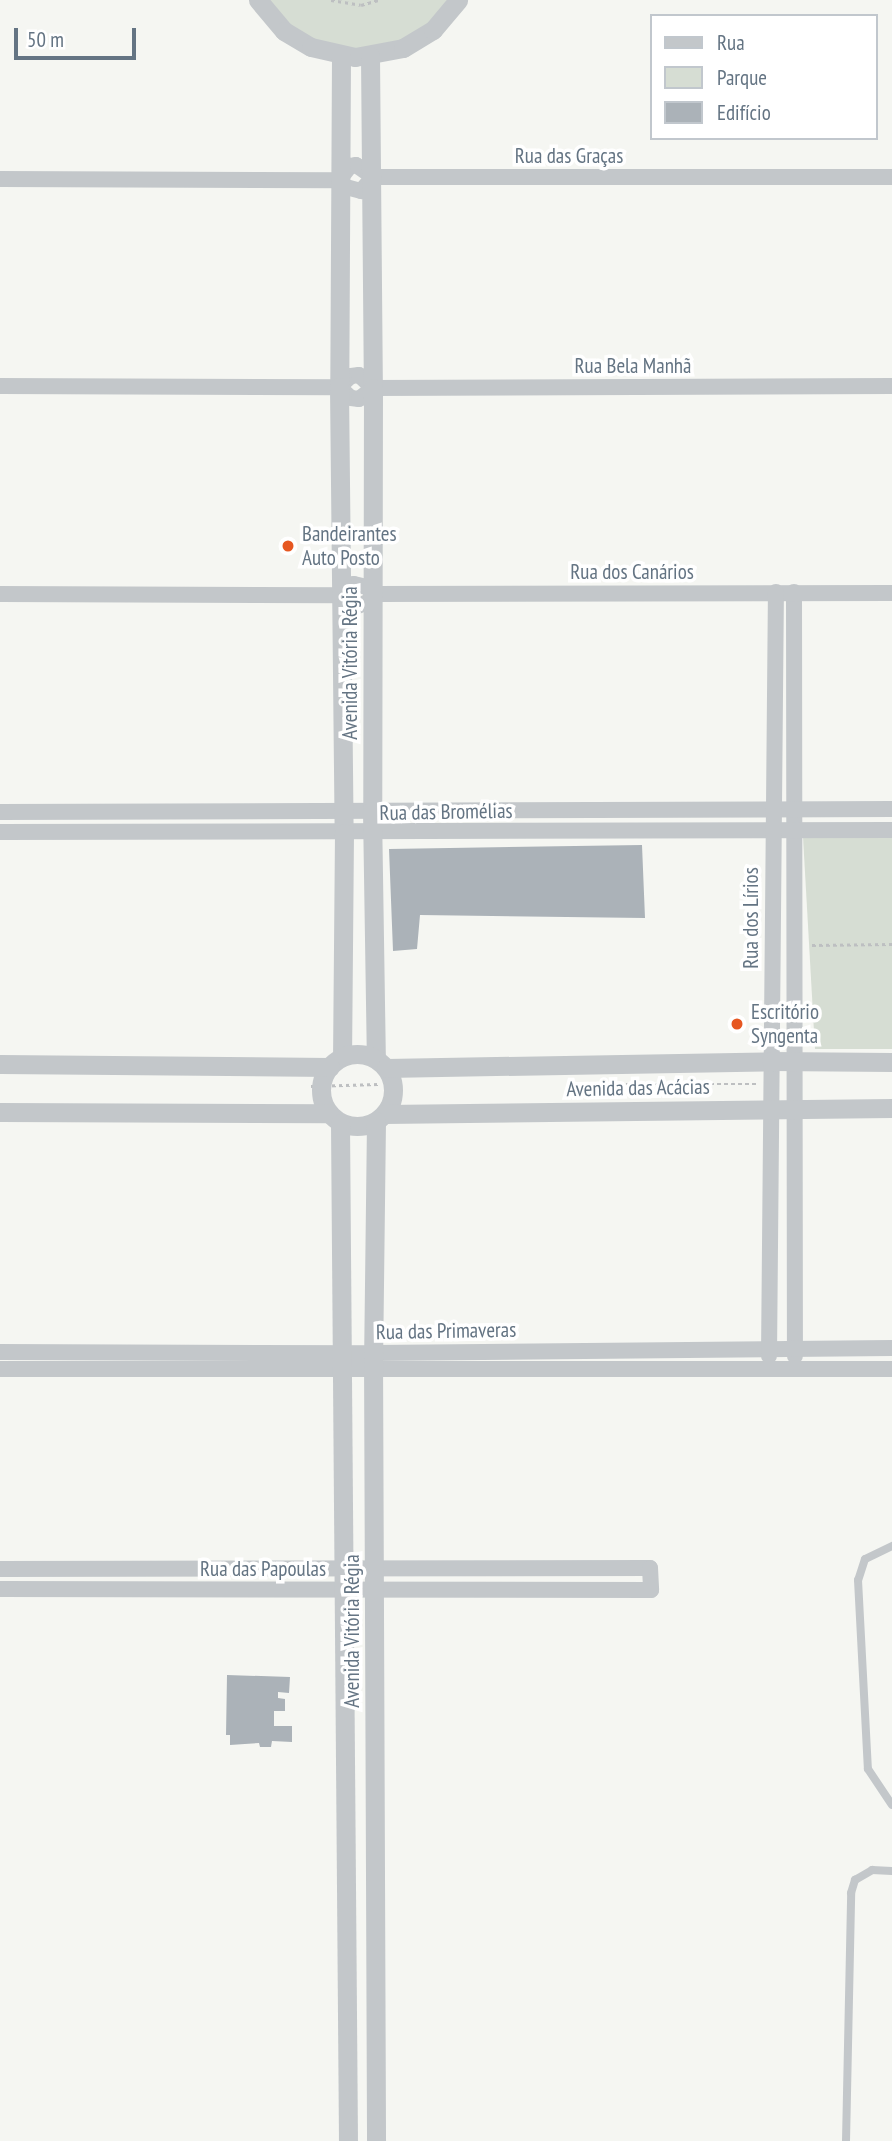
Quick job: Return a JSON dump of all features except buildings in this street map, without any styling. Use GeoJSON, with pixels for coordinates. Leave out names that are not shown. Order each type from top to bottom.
{"type":"FeatureCollection","features":[{"type":"Feature","properties":{"kind":"street"},"geometry":{"type":"LineString","coordinates":[[258,0],[284,31],[311,47],[341,56],[370,56],[403,48],[433,30],[457,0]]}},
{"type":"Feature","properties":{"kind":"street","name":"Avenida Vitória Régia"},"geometry":{"type":"LineString","coordinates":[[336,1062],[344,833],[339,387],[341,56]]}},
{"type":"Feature","properties":{"kind":"street","name":"Avenida Vitória Régia"},"geometry":{"type":"LineString","coordinates":[[370,56],[373,177],[372,834],[381,1064]]}},
{"type":"Feature","properties":{"kind":"street","name":"Rua das Graças"},"geometry":{"type":"LineString","coordinates":[[339,180],[346,187],[361,191],[373,177],[892,177]]}},
{"type":"Feature","properties":{"kind":"street"},"geometry":{"type":"LineString","coordinates":[[0,178],[339,180]]}},
{"type":"Feature","properties":{"kind":"street"},"geometry":{"type":"LineString","coordinates":[[0,386],[339,387]]}},
{"type":"Feature","properties":{"kind":"street","name":"Rua Bela Manhã"},"geometry":{"type":"LineString","coordinates":[[339,387],[351,398],[359,399],[373,388],[892,386]]}},
{"type":"Feature","properties":{"kind":"street","name":"Rua dos Lírios"},"geometry":{"type":"LineString","coordinates":[[769,1369],[776,592]]}},
{"type":"Feature","properties":{"kind":"street","name":"Rua dos Lírios"},"geometry":{"type":"LineString","coordinates":[[794,592],[795,1369]]}},
{"type":"Feature","properties":{"kind":"street","name":"Rua dos Canários"},"geometry":{"type":"LineString","coordinates":[[342,594],[355,607],[368,602],[373,594],[892,593]]}},
{"type":"Feature","properties":{"kind":"street"},"geometry":{"type":"LineString","coordinates":[[0,594],[342,594]]}},
{"type":"Feature","properties":{"kind":"street","name":"Rua das Bromélias"},"geometry":{"type":"LineString","coordinates":[[0,812],[892,809]]}},
{"type":"Feature","properties":{"kind":"street","name":"Rua das Bromélias"},"geometry":{"type":"LineString","coordinates":[[0,832],[372,834],[892,830]]}},
{"type":"Feature","properties":{"kind":"street"},"geometry":{"type":"LineString","coordinates":[[0,1064],[336,1062],[354,1054],[381,1064],[394,1084],[391,1104],[381,1118],[365,1126],[335,1118],[0,1112]]}},
{"type":"Feature","properties":{"kind":"street"},"geometry":{"type":"LineString","coordinates":[[335,1118],[321,1096],[321,1087],[336,1062]]}},
{"type":"Feature","properties":{"kind":"street","name":"Avenida das Acácias"},"geometry":{"type":"LineString","coordinates":[[381,1064],[892,1062]]}},
{"type":"Feature","properties":{"kind":"street","name":"Avenida das Acácias"},"geometry":{"type":"LineString","coordinates":[[381,1118],[892,1108]]}},
{"type":"Feature","properties":{"kind":"street","name":"Avenida Vitória Régia"},"geometry":{"type":"LineString","coordinates":[[335,1118],[341,1362],[348,2141]]}},
{"type":"Feature","properties":{"kind":"street","name":"Avenida Vitória Régia"},"geometry":{"type":"LineString","coordinates":[[376,2141],[373,1362],[381,1118]]}},
{"type":"Feature","properties":{"kind":"street","name":"Rua das Primaveras"},"geometry":{"type":"LineString","coordinates":[[373,1362],[769,1347],[892,1348]]}},
{"type":"Feature","properties":{"kind":"street","name":"Rua das Primaveras"},"geometry":{"type":"LineString","coordinates":[[0,1352],[341,1362]]}},
{"type":"Feature","properties":{"kind":"street","name":"Rua das Primaveras"},"geometry":{"type":"LineString","coordinates":[[0,1369],[341,1362],[892,1369]]}},
{"type":"Feature","properties":{"kind":"street","name":"Rua das Papoulas"},"geometry":{"type":"LineString","coordinates":[[0,1569],[650,1568],[651,1590],[0,1589]]}},
{"type":"Feature","properties":{"kind":"lane"},"geometry":{"type":"LineString","coordinates":[[892,1546],[865,1559],[858,1580],[868,1769],[892,1805]]}},
{"type":"Feature","properties":{"kind":"lane"},"geometry":{"type":"LineString","coordinates":[[846,2141],[851,1893],[855,1880],[872,1870],[892,1871]]}},
{"type":"Feature","properties":{"kind":"path"},"geometry":{"type":"LineString","coordinates":[[331,0],[361,5],[379,0]]}},
{"type":"Feature","properties":{"kind":"path"},"geometry":{"type":"LineString","coordinates":[[794,945],[892,944]]}},
{"type":"Feature","properties":{"kind":"green space"},"geometry":{"type":"Polygon","coordinates":[[[266,0],[449,0],[431,23],[400,42],[364,51],[329,47],[297,33],[266,0]]]}},
{"type":"Feature","properties":{"kind":"green space"},"geometry":{"type":"Polygon","coordinates":[[[803,837],[892,837],[892,1049],[815,1049],[803,837]]]}},
{"type":"Feature","properties":{"kind":"place","name":"Bandeirantes Auto Posto"},"geometry":{"type":"Point","coordinates":[288,546]}},
{"type":"Feature","properties":{"kind":"place","name":"Escritório Syngenta"},"geometry":{"type":"Point","coordinates":[737,1024]}}]}
